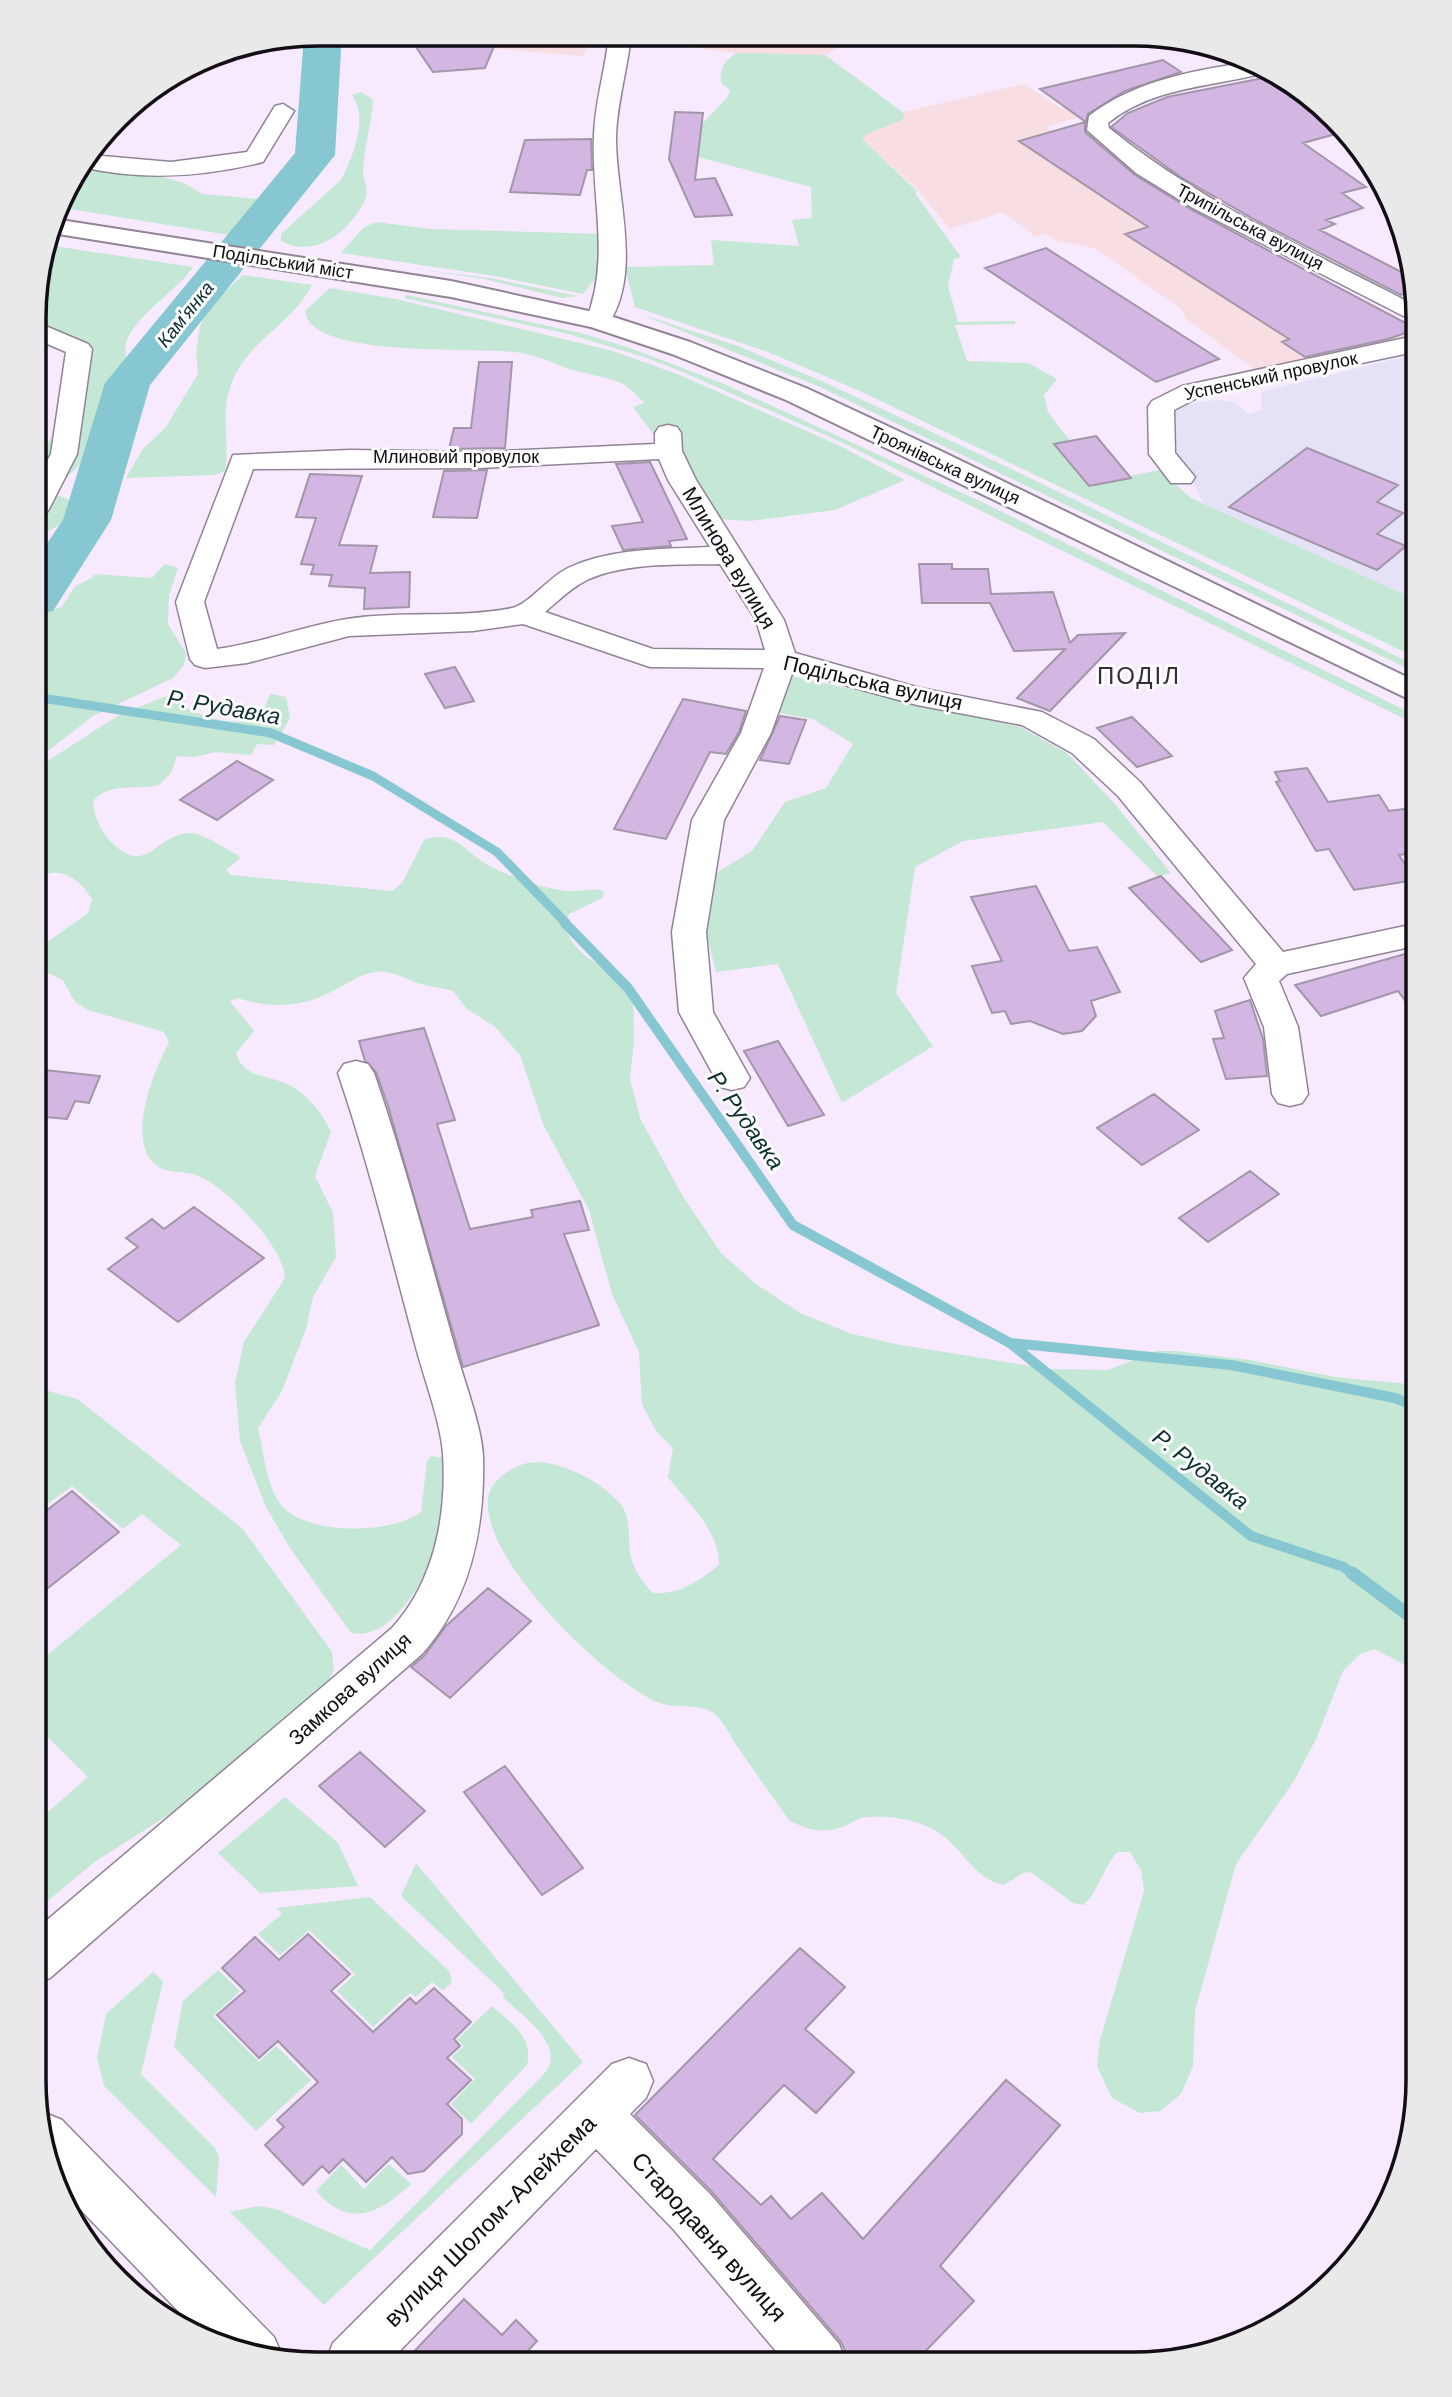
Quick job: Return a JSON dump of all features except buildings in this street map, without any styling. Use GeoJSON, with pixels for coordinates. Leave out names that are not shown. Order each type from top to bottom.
{"type":"FeatureCollection","features":[{"type":"Feature","properties":{"kind":"street"},"geometry":{"type":"LineString","coordinates":[[598,321],[607,303],[613,272],[605,135],[618,46]]}},
{"type":"Feature","properties":{"kind":"street","name":"Трипільська вулиця"},"geometry":{"type":"LineString","coordinates":[[1247,70],[1200,79],[1122,103],[1097,121],[1098,130],[1115,146],[1201,203],[1406,310]]}},
{"type":"Feature","properties":{"kind":"street"},"geometry":{"type":"LineString","coordinates":[[94,162],[153,171],[205,169],[255,157],[283,111]]}},
{"type":"Feature","properties":{"kind":"street","name":"Подільський міст"},"geometry":{"type":"LineString","coordinates":[[61,228],[451,289]]}},
{"type":"Feature","properties":{"kind":"street","name":"Троянівська вулиця"},"geometry":{"type":"LineString","coordinates":[[451,289],[598,321],[681,348],[796,394],[1406,689]]}},
{"type":"Feature","properties":{"kind":"street"},"geometry":{"type":"LineString","coordinates":[[46,334],[79,349],[64,454],[46,488]]}},
{"type":"Feature","properties":{"kind":"street","name":"Успенський провулок"},"geometry":{"type":"LineString","coordinates":[[1181,478],[1162,454],[1161,407],[1174,398],[1191,391],[1406,346]]}},
{"type":"Feature","properties":{"kind":"street","name":"Млиновий провулок"},"geometry":{"type":"LineString","coordinates":[[205,659],[190,602],[242,461],[350,457],[480,460],[668,442]]}},
{"type":"Feature","properties":{"kind":"street","name":"Млинова вулиця"},"geometry":{"type":"LineString","coordinates":[[668,442],[726,555],[770,620],[782,659]]}},
{"type":"Feature","properties":{"kind":"street"},"geometry":{"type":"LineString","coordinates":[[525,615],[568,579],[598,568],[661,558],[726,555]]}},
{"type":"Feature","properties":{"kind":"street","name":"Подільська вулиця"},"geometry":{"type":"LineString","coordinates":[[205,659],[247,654],[348,627],[473,622],[525,615],[650,659],[782,659],[917,696],[1031,718],[1083,746],[1129,789],[1276,965]]}},
{"type":"Feature","properties":{"kind":"street"},"geometry":{"type":"LineString","coordinates":[[732,1078],[696,1012],[689,932],[708,820],[756,733],[782,659]]}},
{"type":"Feature","properties":{"kind":"street"},"geometry":{"type":"LineString","coordinates":[[1290,1094],[1281,1027],[1261,978],[1276,965],[1406,937]]}},
{"type":"Feature","properties":{"kind":"street","name":"Замкова вулиця"},"geometry":{"type":"LineString","coordinates":[[46,1951],[407,1642],[431,1611],[444,1581],[463,1497],[463,1452],[380,1143],[356,1073]]}},
{"type":"Feature","properties":{"kind":"street","name":"вулиця Шолом-Алейхема"},"geometry":{"type":"LineString","coordinates":[[362,2352],[613,2097]]}},
{"type":"Feature","properties":{"kind":"street","name":"Стародавня вулиця"},"geometry":{"type":"LineString","coordinates":[[613,2097],[692,2212],[811,2352]]}},
{"type":"Feature","properties":{"kind":"street"},"geometry":{"type":"LineString","coordinates":[[54,2147],[242,2341]]}},
{"type":"Feature","properties":{"kind":"shaded area"},"geometry":{"type":"Polygon","coordinates":[[[462,46],[588,46],[583,56],[462,46]]]}},
{"type":"Feature","properties":{"kind":"shaded area"},"geometry":{"type":"Polygon","coordinates":[[[680,46],[843,46],[822,56],[737,53],[680,46]]]}},
{"type":"Feature","properties":{"kind":"shaded area"},"geometry":{"type":"Polygon","coordinates":[[[1024,84],[1061,108],[1071,107],[1079,117],[1046,127],[1148,195],[1173,201],[1406,324],[1406,342],[1258,372],[1186,319],[1180,308],[1095,248],[1056,241],[1047,234],[1036,237],[1003,212],[950,229],[918,190],[847,125],[1024,84]]]}},
{"type":"Feature","properties":{"kind":"shaded area"},"geometry":{"type":"Polygon","coordinates":[[[1406,356],[1406,596],[1203,503],[1188,471],[1173,450],[1173,406],[1216,400],[1235,402],[1248,414],[1262,410],[1261,392],[1406,356]]]}},
{"type":"Feature","properties":{"kind":"green space"},"geometry":{"type":"Polygon","coordinates":[[[1111,46],[1162,47],[1120,48],[1111,46]]]}},
{"type":"Feature","properties":{"kind":"green space"},"geometry":{"type":"Polygon","coordinates":[[[737,53],[825,55],[901,111],[905,117],[902,120],[867,134],[862,139],[918,192],[915,193],[961,257],[954,259],[948,286],[958,322],[1015,321],[1015,324],[955,325],[967,361],[1028,363],[1057,379],[1044,395],[1048,412],[1096,475],[1111,480],[1159,470],[1191,498],[1406,595],[1406,653],[860,391],[768,352],[635,307],[625,267],[714,265],[711,240],[799,246],[792,220],[812,218],[811,187],[676,151],[727,98],[730,90],[721,83],[721,73],[729,59],[737,53]]]}},
{"type":"Feature","properties":{"kind":"green space"},"geometry":{"type":"Polygon","coordinates":[[[361,92],[373,100],[364,161],[364,202],[358,213],[330,240],[306,247],[281,241],[281,234],[341,180],[354,149],[359,126],[357,105],[352,95],[361,92]]]}},
{"type":"Feature","properties":{"kind":"green space"},"geometry":{"type":"Polygon","coordinates":[[[89,169],[163,177],[184,183],[202,194],[258,199],[229,235],[68,209],[89,169]]]}},
{"type":"Feature","properties":{"kind":"green space"},"geometry":{"type":"Polygon","coordinates":[[[376,222],[431,229],[599,234],[598,275],[583,294],[495,276],[341,253],[363,228],[376,222]]]}},
{"type":"Feature","properties":{"kind":"green space"},"geometry":{"type":"Polygon","coordinates":[[[55,246],[193,267],[131,332],[126,344],[126,355],[143,381],[146,392],[125,409],[110,435],[52,492],[75,503],[79,508],[75,517],[46,532],[46,447],[59,423],[74,359],[46,332],[46,300],[55,246]]]}},
{"type":"Feature","properties":{"kind":"green space"},"geometry":{"type":"Polygon","coordinates":[[[416,269],[490,278],[578,296],[562,298],[484,279],[416,269]]]}},
{"type":"Feature","properties":{"kind":"green space"},"geometry":{"type":"Polygon","coordinates":[[[243,275],[312,285],[293,311],[247,356],[238,370],[226,406],[225,471],[214,475],[126,478],[142,450],[166,427],[198,374],[196,353],[200,326],[210,305],[243,275]]]}},
{"type":"Feature","properties":{"kind":"green space"},"geometry":{"type":"Polygon","coordinates":[[[330,288],[396,299],[613,351],[680,375],[838,445],[905,480],[835,510],[750,521],[717,519],[633,407],[645,403],[625,385],[522,353],[401,348],[335,337],[314,327],[305,311],[330,288]]]}},
{"type":"Feature","properties":{"kind":"green space"},"geometry":{"type":"Polygon","coordinates":[[[406,295],[581,333],[630,348],[722,383],[986,504],[1406,711],[1406,720],[843,443],[685,373],[647,358],[568,334],[404,298],[406,295]]]}},
{"type":"Feature","properties":{"kind":"green space"},"geometry":{"type":"Polygon","coordinates":[[[640,314],[738,346],[826,383],[1005,466],[1406,661],[1406,668],[820,387],[640,314]]]}},
{"type":"Feature","properties":{"kind":"green space"},"geometry":{"type":"Polygon","coordinates":[[[165,564],[178,568],[169,595],[168,624],[186,653],[184,665],[173,678],[93,716],[46,752],[48,611],[62,607],[75,586],[92,578],[93,574],[152,578],[165,564]]]}},
{"type":"Feature","properties":{"kind":"green space"},"geometry":{"type":"Polygon","coordinates":[[[788,675],[1020,727],[1067,753],[1114,803],[1171,873],[1158,877],[1103,822],[963,841],[915,867],[896,993],[933,1046],[842,1103],[778,964],[716,972],[706,931],[710,877],[752,851],[785,802],[826,788],[853,744],[813,719],[774,712],[788,675]]]}},
{"type":"Feature","properties":{"kind":"green space"},"geometry":{"type":"Polygon","coordinates":[[[179,691],[185,695],[185,706],[211,718],[233,722],[252,719],[260,714],[270,694],[286,697],[290,718],[274,745],[257,744],[251,755],[216,752],[194,757],[177,756],[171,773],[159,785],[115,789],[93,801],[103,832],[122,851],[133,856],[142,856],[176,836],[194,833],[238,855],[240,858],[226,870],[231,875],[392,891],[402,883],[424,840],[444,837],[460,844],[490,866],[527,882],[567,891],[604,891],[602,898],[569,914],[565,924],[569,936],[584,954],[633,988],[634,1041],[630,1079],[640,1118],[682,1195],[721,1253],[756,1284],[800,1313],[852,1334],[895,1344],[1049,1369],[1108,1370],[1156,1351],[1176,1351],[1250,1360],[1335,1377],[1406,1384],[1406,1666],[1375,1649],[1360,1654],[1343,1671],[1316,1739],[1294,1781],[1236,1864],[1195,2011],[1193,2066],[1181,2094],[1160,2111],[1140,2113],[1112,2098],[1097,2066],[1100,2040],[1144,1891],[1141,1870],[1130,1852],[1117,1852],[1094,1893],[1084,1905],[1073,1903],[1031,1872],[1023,1873],[1004,1885],[992,1881],[973,1867],[947,1839],[924,1825],[910,1821],[865,1817],[845,1826],[823,1831],[796,1824],[789,1820],[716,1715],[703,1708],[660,1703],[637,1691],[579,1644],[523,1581],[502,1549],[490,1519],[489,1494],[498,1479],[513,1468],[536,1462],[549,1463],[577,1473],[614,1497],[625,1511],[633,1564],[653,1593],[671,1592],[696,1581],[719,1565],[718,1553],[709,1529],[668,1477],[673,1448],[656,1431],[642,1404],[639,1352],[612,1294],[589,1210],[544,1126],[520,1055],[494,1026],[467,1009],[453,991],[381,971],[363,975],[309,1001],[273,1005],[238,998],[230,1001],[254,1031],[236,1053],[239,1061],[249,1071],[285,1083],[300,1092],[318,1110],[331,1132],[315,1176],[333,1213],[336,1257],[313,1297],[306,1329],[282,1391],[258,1428],[274,1493],[286,1510],[315,1524],[353,1529],[373,1528],[408,1519],[421,1512],[427,1462],[431,1456],[446,1458],[449,1469],[441,1530],[419,1585],[408,1602],[382,1627],[367,1633],[351,1633],[290,1548],[266,1507],[240,1441],[235,1383],[244,1342],[285,1278],[282,1265],[264,1234],[222,1191],[196,1175],[161,1168],[151,1160],[142,1134],[143,1118],[151,1085],[169,1043],[164,1032],[88,1010],[75,1002],[63,980],[46,972],[46,943],[88,913],[92,900],[81,885],[67,875],[46,875],[46,762],[119,715],[179,691]]]}},
{"type":"Feature","properties":{"kind":"green space"},"geometry":{"type":"Polygon","coordinates":[[[46,1390],[77,1399],[242,1528],[332,1652],[334,1670],[326,1686],[214,1786],[96,1861],[46,1902],[46,1814],[88,1777],[46,1736],[46,1656],[181,1545],[142,1514],[123,1529],[72,1486],[46,1505],[46,1390]]]}},
{"type":"Feature","properties":{"kind":"green space"},"geometry":{"type":"Polygon","coordinates":[[[285,1797],[338,1843],[358,1886],[260,1893],[218,1853],[285,1797]]]}},
{"type":"Feature","properties":{"kind":"green space"},"geometry":{"type":"Polygon","coordinates":[[[416,1863],[583,2062],[324,2305],[230,2212],[259,2206],[276,2209],[370,2250],[543,2075],[550,2064],[551,2054],[547,2043],[532,2023],[401,1896],[416,1863]]]}},
{"type":"Feature","properties":{"kind":"green space"},"geometry":{"type":"Polygon","coordinates":[[[370,1897],[449,1971],[452,1982],[443,1991],[432,1982],[416,1997],[410,1993],[373,2027],[337,1991],[355,1974],[309,1930],[280,1955],[258,1934],[282,1914],[277,1908],[370,1897]]]}},
{"type":"Feature","properties":{"kind":"green space"},"geometry":{"type":"Polygon","coordinates":[[[218,1970],[240,1991],[213,2016],[259,2062],[276,2046],[311,2080],[256,2131],[174,2047],[183,2001],[218,1970]]]}},
{"type":"Feature","properties":{"kind":"green space"},"geometry":{"type":"Polygon","coordinates":[[[153,1972],[163,1981],[141,2074],[216,2149],[219,2158],[216,2197],[104,2086],[97,2058],[106,2014],[153,1972]]]}},
{"type":"Feature","properties":{"kind":"green space"},"geometry":{"type":"Polygon","coordinates":[[[492,2006],[524,2039],[527,2046],[527,2065],[471,2124],[451,2104],[475,2079],[452,2057],[464,2046],[457,2040],[492,2006]]]}},
{"type":"Feature","properties":{"kind":"green space"},"geometry":{"type":"Polygon","coordinates":[[[389,2164],[411,2184],[376,2209],[364,2213],[340,2210],[316,2191],[341,2165],[364,2189],[389,2164]]]}},
{"type":"Feature","properties":{"kind":"waterway","name":"Кам'янка"},"geometry":{"type":"LineString","coordinates":[[46,583],[87,520],[128,383],[315,155],[322,46]]}},
{"type":"Feature","properties":{"kind":"waterway","name":"Р. Рудавка"},"geometry":{"type":"LineString","coordinates":[[46,699],[271,733],[373,776],[497,852],[566,923]]}},
{"type":"Feature","properties":{"kind":"waterway","name":"Р. Рудавка"},"geometry":{"type":"LineString","coordinates":[[564,922],[628,988],[793,1225],[1010,1343]]}},
{"type":"Feature","properties":{"kind":"waterway"},"geometry":{"type":"LineString","coordinates":[[1010,1343],[1231,1365],[1406,1402]]}},
{"type":"Feature","properties":{"kind":"waterway","name":"Р. Рудавка"},"geometry":{"type":"LineString","coordinates":[[1010,1343],[1251,1536],[1344,1567],[1354,1575]]}},
{"type":"Feature","properties":{"kind":"waterway","name":"Р. Рудавка"},"geometry":{"type":"LineString","coordinates":[[1352,1573],[1406,1613]]}},
{"type":"Feature","properties":{"kind":"district","name":"ПОДІЛ"},"geometry":{"type":"Point","coordinates":[1139,676]}}]}
